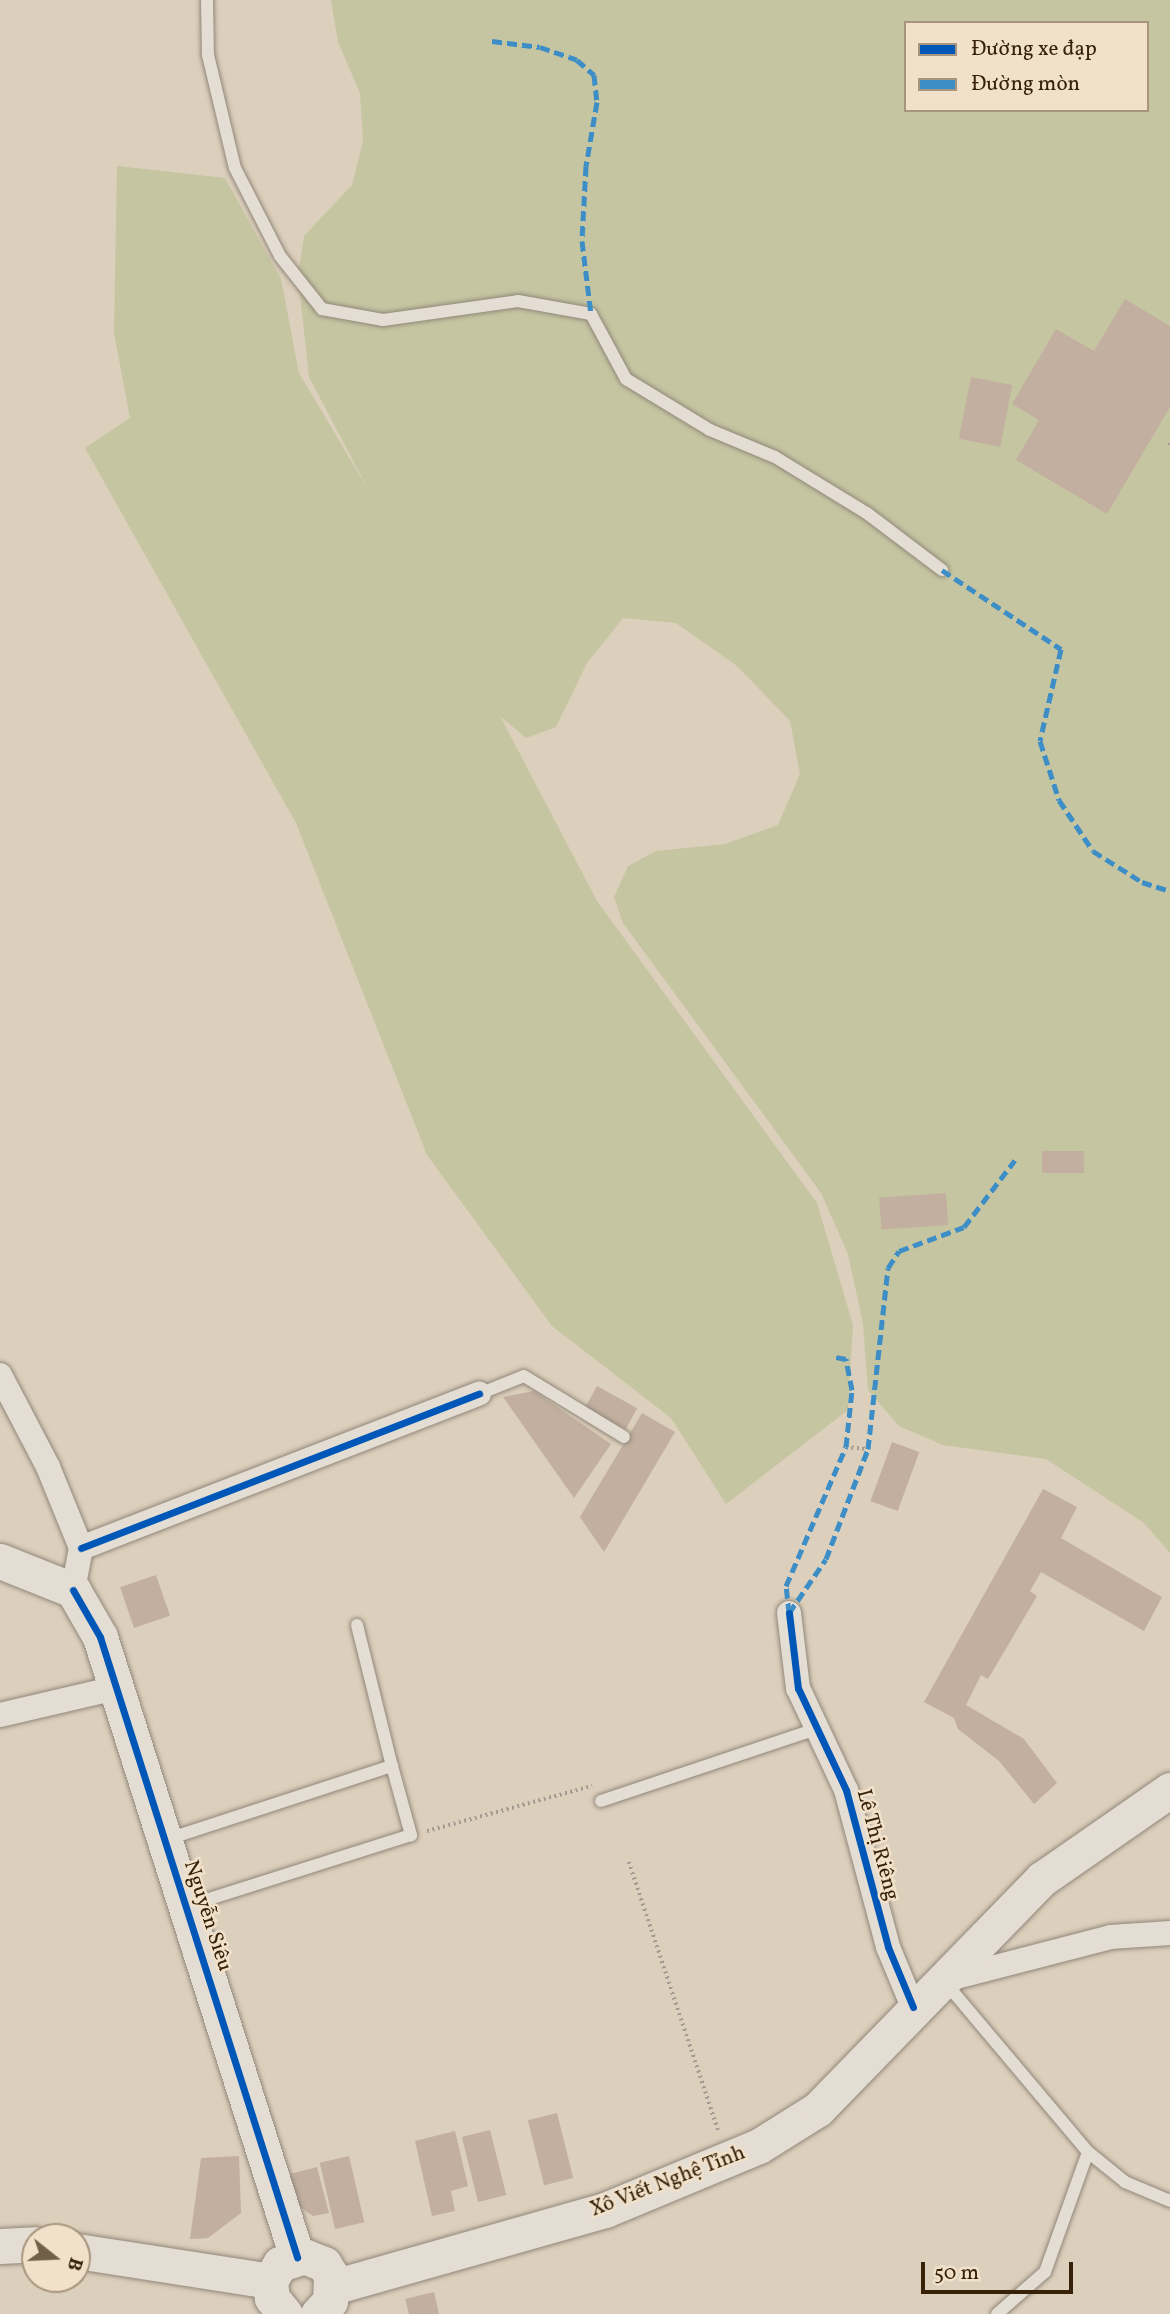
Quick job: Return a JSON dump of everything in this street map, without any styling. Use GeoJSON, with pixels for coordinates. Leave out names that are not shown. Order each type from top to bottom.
{"type":"FeatureCollection","features":[{"type":"Feature","properties":{"kind":"main road"},"geometry":{"type":"LineString","coordinates":[[0,1561],[73,1590]]}},
{"type":"Feature","properties":{"kind":"main road","name":"Nguyễn Siêu"},"geometry":{"type":"LineString","coordinates":[[73,1590],[100,1637],[297,2257]]}},
{"type":"Feature","properties":{"kind":"main road","name":"Xô Viết Nghệ Tỉnh"},"geometry":{"type":"LineString","coordinates":[[326,2300],[605,2210],[729,2162],[818,2109],[913,2007],[944,1980],[1042,1879],[1170,1790]]}},
{"type":"Feature","properties":{"kind":"main road"},"geometry":{"type":"LineString","coordinates":[[0,2246],[21,2245]]}},
{"type":"Feature","properties":{"kind":"main road"},"geometry":{"type":"LineString","coordinates":[[91,2252],[270,2281]]}},
{"type":"Feature","properties":{"kind":"main road"},"geometry":{"type":"LineString","coordinates":[[285,2314],[272,2298],[270,2281],[281,2264],[297,2257],[324,2264],[326,2300]]}},
{"type":"Feature","properties":{"kind":"street"},"geometry":{"type":"LineString","coordinates":[[0,1375],[48,1467],[81,1548],[73,1590]]}},
{"type":"Feature","properties":{"kind":"street"},"geometry":{"type":"LineString","coordinates":[[81,1548],[478,1394]]}},
{"type":"Feature","properties":{"kind":"street","name":"Lê Thị Riêng"},"geometry":{"type":"LineString","coordinates":[[789,1613],[798,1688],[813,1730],[846,1790],[888,1947],[913,2007]]}},
{"type":"Feature","properties":{"kind":"street"},"geometry":{"type":"LineString","coordinates":[[0,1715],[116,1688]]}},
{"type":"Feature","properties":{"kind":"street"},"geometry":{"type":"LineString","coordinates":[[944,1980],[1111,1937],[1170,1933]]}},
{"type":"Feature","properties":{"kind":"lane"},"geometry":{"type":"LineString","coordinates":[[207,0],[208,55],[235,168],[280,256],[322,309],[383,320],[518,301],[591,314],[626,379],[710,430],[775,457],[868,514],[942,570]]}},
{"type":"Feature","properties":{"kind":"lane"},"geometry":{"type":"LineString","coordinates":[[478,1394],[524,1376],[624,1437]]}},
{"type":"Feature","properties":{"kind":"lane"},"geometry":{"type":"LineString","coordinates":[[186,1906],[411,1835],[357,1625]]}},
{"type":"Feature","properties":{"kind":"lane"},"geometry":{"type":"LineString","coordinates":[[601,1801],[813,1730]]}},
{"type":"Feature","properties":{"kind":"lane"},"geometry":{"type":"LineString","coordinates":[[164,1840],[392,1766]]}},
{"type":"Feature","properties":{"kind":"lane"},"geometry":{"type":"LineString","coordinates":[[944,1980],[1088,2152],[1125,2182],[1170,2201]]}},
{"type":"Feature","properties":{"kind":"lane"},"geometry":{"type":"LineString","coordinates":[[997,2314],[1045,2272],[1088,2152]]}},
{"type":"Feature","properties":{"kind":"path"},"geometry":{"type":"LineString","coordinates":[[1170,443],[1170,448]]}},
{"type":"Feature","properties":{"kind":"path"},"geometry":{"type":"LineString","coordinates":[[846,1447],[868,1449]]}},
{"type":"Feature","properties":{"kind":"path"},"geometry":{"type":"LineString","coordinates":[[411,1835],[598,1784],[601,1801]]}},
{"type":"Feature","properties":{"kind":"path"},"geometry":{"type":"LineString","coordinates":[[629,1862],[729,2162]]}},
{"type":"Feature","properties":{"kind":"green space"},"geometry":{"type":"Polygon","coordinates":[[[331,0],[1170,0],[1170,1553],[1144,1523],[1046,1459],[943,1445],[899,1426],[868,1390],[863,1324],[848,1254],[821,1193],[623,923],[614,897],[628,866],[656,851],[725,844],[778,825],[800,774],[790,721],[737,666],[676,623],[623,618],[587,663],[556,727],[526,738],[500,716],[597,901],[817,1203],[853,1325],[848,1410],[726,1504],[671,1418],[552,1326],[427,1155],[296,823],[85,448],[130,418],[114,333],[117,166],[225,178],[281,279],[299,373],[368,489],[309,377],[298,277],[304,236],[352,185],[363,141],[360,93],[338,42],[331,0]]]}},
{"type":"Feature","properties":{"kind":"building"},"geometry":{"type":"Polygon","coordinates":[[[1125,299],[1170,326],[1170,407],[1107,514],[1016,460],[1039,420],[1012,404],[1056,329],[1094,351],[1125,299]]]}},
{"type":"Feature","properties":{"kind":"building"},"geometry":{"type":"Polygon","coordinates":[[[971,377],[1012,385],[1000,447],[959,439],[971,377]]]}},
{"type":"Feature","properties":{"kind":"building"},"geometry":{"type":"Polygon","coordinates":[[[1042,1151],[1084,1151],[1084,1173],[1042,1173],[1042,1151]]]}},
{"type":"Feature","properties":{"kind":"building"},"geometry":{"type":"Polygon","coordinates":[[[946,1193],[948,1225],[881,1230],[879,1198],[946,1193]]]}},
{"type":"Feature","properties":{"kind":"building"},"geometry":{"type":"Polygon","coordinates":[[[597,1386],[637,1408],[626,1429],[585,1407],[597,1386]]]}},
{"type":"Feature","properties":{"kind":"building"},"geometry":{"type":"Polygon","coordinates":[[[534,1391],[611,1444],[574,1498],[503,1397],[534,1391]]]}},
{"type":"Feature","properties":{"kind":"building"},"geometry":{"type":"Polygon","coordinates":[[[642,1413],[675,1432],[604,1552],[580,1517],[642,1413]]]}},
{"type":"Feature","properties":{"kind":"building"},"geometry":{"type":"Polygon","coordinates":[[[892,1442],[919,1452],[898,1511],[870,1501],[892,1442]]]}},
{"type":"Feature","properties":{"kind":"building"},"geometry":{"type":"Polygon","coordinates":[[[1043,1489],[1077,1507],[1061,1538],[1162,1597],[1144,1631],[1041,1572],[1030,1591],[1037,1596],[988,1679],[981,1675],[966,1705],[1024,1739],[1057,1783],[1034,1804],[999,1761],[958,1729],[954,1718],[924,1702],[1043,1489]]]}},
{"type":"Feature","properties":{"kind":"building"},"geometry":{"type":"Polygon","coordinates":[[[156,1575],[170,1616],[134,1628],[120,1587],[156,1575]]]}},
{"type":"Feature","properties":{"kind":"building"},"geometry":{"type":"Polygon","coordinates":[[[557,2113],[573,2178],[544,2185],[528,2120],[557,2113]]]}},
{"type":"Feature","properties":{"kind":"building"},"geometry":{"type":"Polygon","coordinates":[[[490,2130],[506,2195],[478,2202],[462,2137],[490,2130]]]}},
{"type":"Feature","properties":{"kind":"building"},"geometry":{"type":"Polygon","coordinates":[[[455,2131],[468,2186],[451,2191],[455,2211],[432,2216],[415,2141],[455,2131]]]}},
{"type":"Feature","properties":{"kind":"building"},"geometry":{"type":"Polygon","coordinates":[[[239,2156],[241,2213],[208,2238],[190,2239],[201,2158],[239,2156]]]}},
{"type":"Feature","properties":{"kind":"building"},"geometry":{"type":"Polygon","coordinates":[[[349,2156],[364,2222],[335,2229],[320,2163],[349,2156]]]}},
{"type":"Feature","properties":{"kind":"building"},"geometry":{"type":"Polygon","coordinates":[[[317,2167],[329,2213],[313,2216],[299,2206],[290,2174],[317,2167]]]}},
{"type":"Feature","properties":{"kind":"building"},"geometry":{"type":"Polygon","coordinates":[[[434,2292],[439,2314],[409,2314],[405,2299],[434,2292]]]}},
{"type":"Feature","properties":{"kind":"marked path"},"geometry":{"type":"LineString","coordinates":[[492,41],[540,47],[577,60],[594,75],[597,102],[586,166],[582,241],[591,314]]}},
{"type":"Feature","properties":{"kind":"marked path"},"geometry":{"type":"LineString","coordinates":[[942,570],[1061,649],[1040,741],[1059,800],[1093,851],[1142,882],[1170,891]]}},
{"type":"Feature","properties":{"kind":"marked path"},"geometry":{"type":"LineString","coordinates":[[789,1613],[826,1559],[868,1449],[888,1268],[899,1251],[964,1227],[1015,1160]]}},
{"type":"Feature","properties":{"kind":"marked path"},"geometry":{"type":"LineString","coordinates":[[789,1613],[786,1586],[846,1447],[852,1390],[846,1359],[836,1357]]}},
{"type":"Feature","properties":{"kind":"cycle path"},"geometry":{"type":"LineString","coordinates":[[81,1548],[479,1394]]}},
{"type":"Feature","properties":{"kind":"cycle path"},"geometry":{"type":"LineString","coordinates":[[73,1590],[100,1637],[297,2257]]}},
{"type":"Feature","properties":{"kind":"cycle path"},"geometry":{"type":"LineString","coordinates":[[789,1613],[798,1688],[846,1790],[888,1947],[913,2007]]}}]}
